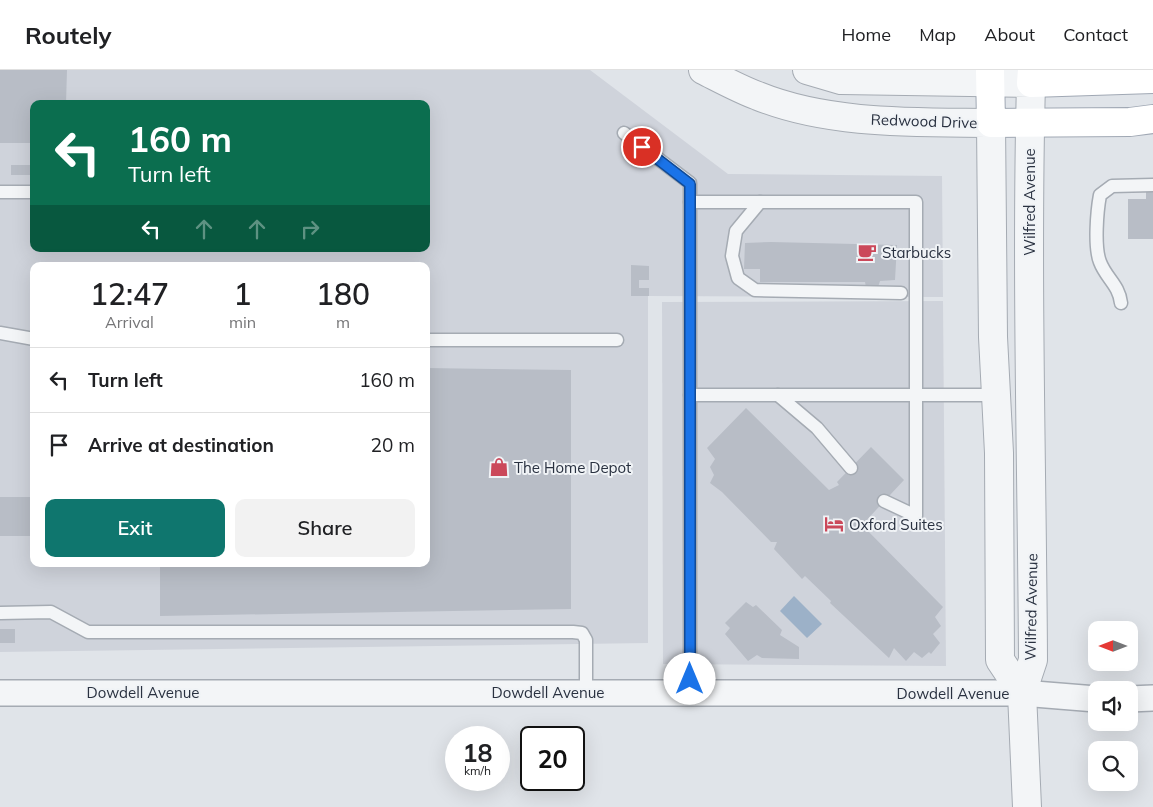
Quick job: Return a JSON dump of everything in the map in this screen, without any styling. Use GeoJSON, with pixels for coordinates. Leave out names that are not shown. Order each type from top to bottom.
{"type":"FeatureCollection","features":[{"type":"Feature","properties":{"kind":"main road","name":"Wilfred Avenue"},"geometry":{"type":"LineString","coordinates":[[990,76],[991,124]]}},
{"type":"Feature","properties":{"kind":"main road"},"geometry":{"type":"LineString","coordinates":[[1032,76],[1153,79]]}},
{"type":"Feature","properties":{"kind":"main road","name":"Redwood Drive"},"geometry":{"type":"LineString","coordinates":[[991,124],[1130,122],[1153,119]]}},
{"type":"Feature","properties":{"kind":"street","name":"Redwood Drive"},"geometry":{"type":"LineString","coordinates":[[703,70],[759,97],[793,107],[874,121],[991,124]]}},
{"type":"Feature","properties":{"kind":"street"},"geometry":{"type":"LineString","coordinates":[[807,70],[841,80],[896,75],[1032,76]]}},
{"type":"Feature","properties":{"kind":"street","name":"Wilfred Avenue"},"geometry":{"type":"LineString","coordinates":[[1022,693],[1033,660],[1029,295],[1032,76]]}},
{"type":"Feature","properties":{"kind":"street","name":"Wilfred Avenue"},"geometry":{"type":"LineString","coordinates":[[991,124],[993,337],[999,453],[1000,660],[1022,693]]}},
{"type":"Feature","properties":{"kind":"street","name":"Dowdell Avenue"},"geometry":{"type":"LineString","coordinates":[[0,693],[1022,693],[1088,698]]}},
{"type":"Feature","properties":{"kind":"street"},"geometry":{"type":"LineString","coordinates":[[1022,693],[1027,807]]}},
{"type":"Feature","properties":{"kind":"street"},"geometry":{"type":"LineString","coordinates":[[1138,699],[1153,698]]}},
{"type":"Feature","properties":{"kind":"lane"},"geometry":{"type":"LineString","coordinates":[[624,133],[690,184],[690,692]]}},
{"type":"Feature","properties":{"kind":"lane"},"geometry":{"type":"LineString","coordinates":[[1121,304],[1116,285],[1100,264],[1098,257],[1100,195],[1112,186],[1153,185]]}},
{"type":"Feature","properties":{"kind":"lane"},"geometry":{"type":"LineString","coordinates":[[0,192],[30,192]]}},
{"type":"Feature","properties":{"kind":"lane"},"geometry":{"type":"LineString","coordinates":[[690,202],[916,202],[916,516],[884,501]]}},
{"type":"Feature","properties":{"kind":"lane"},"geometry":{"type":"LineString","coordinates":[[760,202],[736,231],[732,256],[738,278],[755,290],[901,293]]}},
{"type":"Feature","properties":{"kind":"lane"},"geometry":{"type":"LineString","coordinates":[[0,333],[30,337]]}},
{"type":"Feature","properties":{"kind":"lane"},"geometry":{"type":"LineString","coordinates":[[430,340],[617,340]]}},
{"type":"Feature","properties":{"kind":"lane"},"geometry":{"type":"LineString","coordinates":[[690,395],[996,395]]}},
{"type":"Feature","properties":{"kind":"lane"},"geometry":{"type":"LineString","coordinates":[[778,395],[817,428],[851,468]]}},
{"type":"Feature","properties":{"kind":"lane"},"geometry":{"type":"LineString","coordinates":[[0,613],[51,612],[88,632],[582,633],[586,640],[586,692]]}},
{"type":"Feature","properties":{"kind":"shaded area"},"geometry":{"type":"Polygon","coordinates":[[[0,70],[590,70],[728,174],[942,176],[943,297],[648,296],[648,643],[0,652],[0,70]]]}},
{"type":"Feature","properties":{"kind":"shaded area"},"geometry":{"type":"Polygon","coordinates":[[[943,301],[946,666],[663,664],[662,302],[943,301]]]}},
{"type":"Feature","properties":{"kind":"water"},"geometry":{"type":"Polygon","coordinates":[[[794,596],[822,624],[807,638],[780,611],[794,596]]]}},
{"type":"Feature","properties":{"kind":"building"},"geometry":{"type":"Polygon","coordinates":[[[0,70],[67,70],[66,100],[30,100],[30,143],[0,143],[0,70]]]}},
{"type":"Feature","properties":{"kind":"building"},"geometry":{"type":"Polygon","coordinates":[[[11,165],[30,165],[30,175],[11,175],[11,165]]]}},
{"type":"Feature","properties":{"kind":"building"},"geometry":{"type":"Polygon","coordinates":[[[1146,192],[1153,192],[1153,239],[1128,239],[1128,199],[1146,199],[1146,192]]]}},
{"type":"Feature","properties":{"kind":"building"},"geometry":{"type":"Polygon","coordinates":[[[745,243],[897,245],[895,280],[880,281],[878,287],[866,287],[865,282],[760,282],[760,269],[744,269],[745,243]]]}},
{"type":"Feature","properties":{"kind":"building"},"geometry":{"type":"Polygon","coordinates":[[[631,265],[649,266],[649,280],[639,280],[639,288],[649,288],[649,296],[631,296],[631,265]]]}},
{"type":"Feature","properties":{"kind":"building","name":"The Home Depot"},"geometry":{"type":"Polygon","coordinates":[[[430,368],[571,370],[571,609],[160,616],[160,567],[430,567],[430,368]]]}},
{"type":"Feature","properties":{"kind":"building"},"geometry":{"type":"Polygon","coordinates":[[[746,408],[829,490],[839,485],[837,482],[871,447],[904,480],[862,525],[943,607],[935,617],[941,626],[933,634],[940,643],[931,654],[929,652],[922,658],[914,652],[906,661],[894,648],[889,658],[830,603],[831,601],[805,576],[802,579],[774,549],[777,542],[771,542],[722,492],[710,483],[714,475],[710,467],[715,459],[707,448],[746,408]]]}},
{"type":"Feature","properties":{"kind":"building"},"geometry":{"type":"Polygon","coordinates":[[[0,497],[30,497],[30,536],[0,536],[0,497]]]}},
{"type":"Feature","properties":{"kind":"building"},"geometry":{"type":"Polygon","coordinates":[[[746,602],[753,607],[756,605],[782,630],[780,635],[799,647],[799,659],[762,658],[757,655],[748,661],[725,634],[730,628],[725,623],[746,602]]]}},
{"type":"Feature","properties":{"kind":"building"},"geometry":{"type":"Polygon","coordinates":[[[0,629],[15,629],[15,643],[0,643],[0,629]]]}},
{"type":"Feature","properties":{"kind":"place","name":"Starbucks"},"geometry":{"type":"Point","coordinates":[867,252]}},
{"type":"Feature","properties":{"kind":"place","name":"The Home Depot"},"geometry":{"type":"Point","coordinates":[499,467]}},
{"type":"Feature","properties":{"kind":"place","name":"Oxford Suites"},"geometry":{"type":"Point","coordinates":[834,524]}},
{"type":"Feature","properties":{"kind":"route"},"geometry":{"type":"LineString","coordinates":[[642,147],[690,184],[690,679]]}}]}
